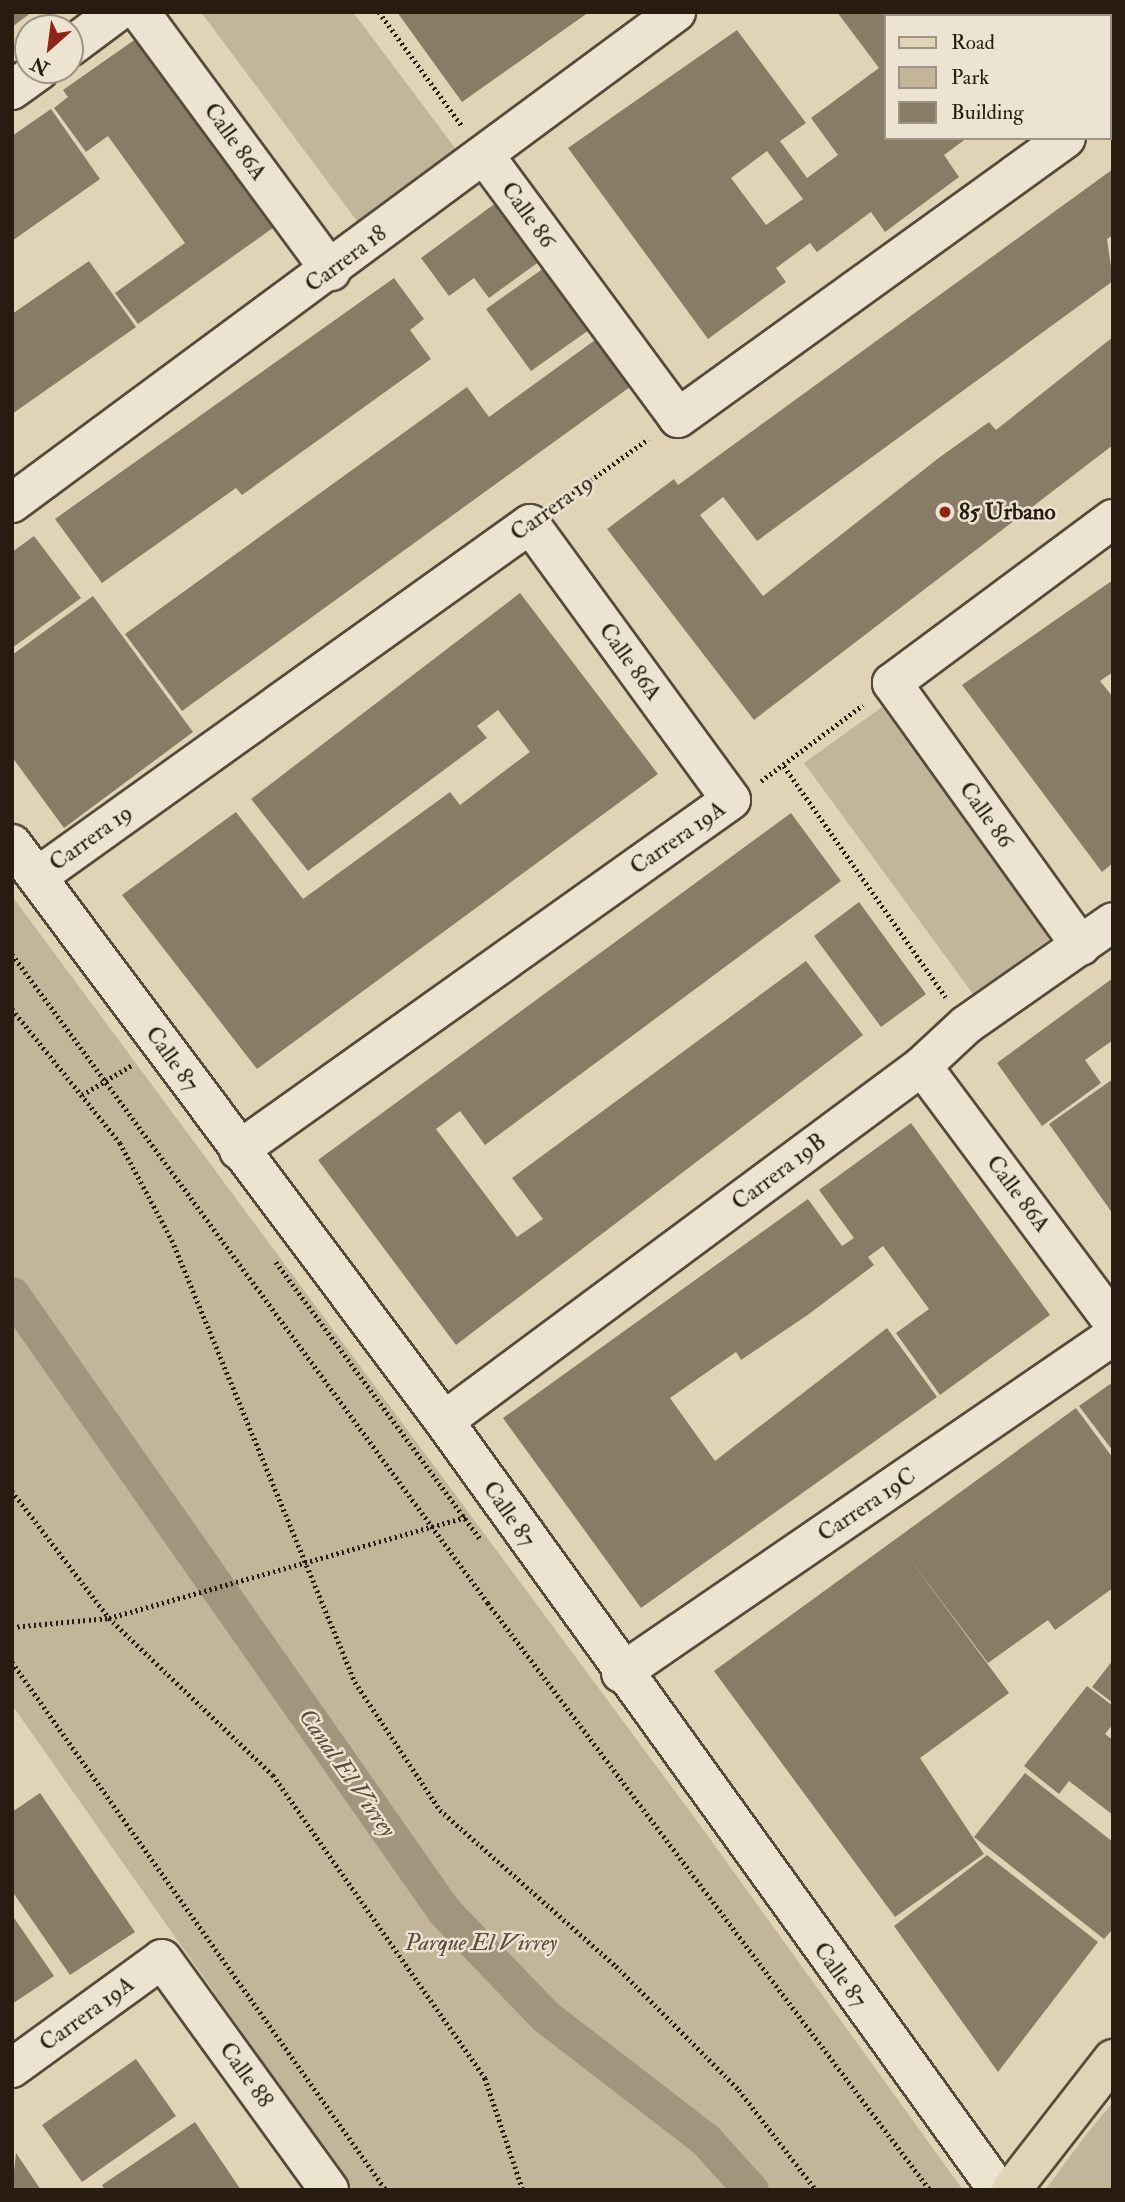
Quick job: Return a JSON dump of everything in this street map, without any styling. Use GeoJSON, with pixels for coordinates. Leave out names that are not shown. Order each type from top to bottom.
{"type":"FeatureCollection","features":[{"type":"Feature","properties":{"kind":"main road"},"geometry":{"type":"LineString","coordinates":[[1011,2190],[1113,2059]]}},
{"type":"Feature","properties":{"kind":"street"},"geometry":{"type":"LineString","coordinates":[[84,37],[117,12]]}},
{"type":"Feature","properties":{"kind":"street","name":"Calle 86A"},"geometry":{"type":"LineString","coordinates":[[140,12],[331,271]]}},
{"type":"Feature","properties":{"kind":"street","name":"Carrera 18"},"geometry":{"type":"LineString","coordinates":[[12,503],[331,271],[676,12]]}},
{"type":"Feature","properties":{"kind":"street"},"geometry":{"type":"LineString","coordinates":[[678,418],[1063,140]]}},
{"type":"Feature","properties":{"kind":"street","name":"Calle 86"},"geometry":{"type":"LineString","coordinates":[[485,156],[678,418]]}},
{"type":"Feature","properties":{"kind":"street"},"geometry":{"type":"LineString","coordinates":[[892,683],[1113,519]]}},
{"type":"Feature","properties":{"kind":"street","name":"Calle 86A"},"geometry":{"type":"LineString","coordinates":[[530,524],[731,800]]}},
{"type":"Feature","properties":{"kind":"street","name":"Carrera 19"},"geometry":{"type":"LineString","coordinates":[[37,877],[530,524]]}},
{"type":"Feature","properties":{"kind":"street","name":"Calle 86"},"geometry":{"type":"LineString","coordinates":[[892,683],[1081,946]]}},
{"type":"Feature","properties":{"kind":"street","name":"Carrera 19A"},"geometry":{"type":"LineString","coordinates":[[239,1150],[731,800]]}},
{"type":"Feature","properties":{"kind":"street","name":"Calle 87"},"geometry":{"type":"LineString","coordinates":[[12,845],[444,1421],[621,1673],[998,2190]]}},
{"type":"Feature","properties":{"kind":"street","name":"Carrera 19B"},"geometry":{"type":"LineString","coordinates":[[444,1421],[922,1066],[966,1025],[1113,922]]}},
{"type":"Feature","properties":{"kind":"street","name":"Calle 86A"},"geometry":{"type":"LineString","coordinates":[[922,1066],[1113,1322]]}},
{"type":"Feature","properties":{"kind":"street","name":"Carrera 19C"},"geometry":{"type":"LineString","coordinates":[[621,1673],[1113,1336]]}},
{"type":"Feature","properties":{"kind":"street","name":"Carrera 19A"},"geometry":{"type":"LineString","coordinates":[[12,2068],[162,1959]]}},
{"type":"Feature","properties":{"kind":"street","name":"Calle 88"},"geometry":{"type":"LineString","coordinates":[[162,1959],[329,2190]]}},
{"type":"Feature","properties":{"kind":"path"},"geometry":{"type":"LineString","coordinates":[[379,12],[485,156]]}},
{"type":"Feature","properties":{"kind":"path","name":"Carrera 19"},"geometry":{"type":"LineString","coordinates":[[530,524],[678,418]]}},
{"type":"Feature","properties":{"kind":"path","name":"Carrera 19A"},"geometry":{"type":"LineString","coordinates":[[731,800],[784,766],[892,683]]}},
{"type":"Feature","properties":{"kind":"path"},"geometry":{"type":"LineString","coordinates":[[784,766],[966,1025]]}},
{"type":"Feature","properties":{"kind":"path"},"geometry":{"type":"LineString","coordinates":[[12,954],[432,1526],[930,2190]]}},
{"type":"Feature","properties":{"kind":"path"},"geometry":{"type":"LineString","coordinates":[[12,1009],[120,1143],[172,1240],[355,1682],[440,1811],[615,1966],[739,2090],[816,2190]]}},
{"type":"Feature","properties":{"kind":"path"},"geometry":{"type":"LineString","coordinates":[[82,1095],[162,1045]]}},
{"type":"Feature","properties":{"kind":"path"},"geometry":{"type":"LineString","coordinates":[[123,1055],[139,1077]]}},
{"type":"Feature","properties":{"kind":"path"},"geometry":{"type":"LineString","coordinates":[[269,1253],[488,1550]]}},
{"type":"Feature","properties":{"kind":"path"},"geometry":{"type":"LineString","coordinates":[[12,1491],[109,1618],[273,1774],[485,2078],[523,2190]]}},
{"type":"Feature","properties":{"kind":"path"},"geometry":{"type":"LineString","coordinates":[[12,1627],[109,1618],[246,1576],[464,1518],[503,1504]]}},
{"type":"Feature","properties":{"kind":"path"},"geometry":{"type":"LineString","coordinates":[[12,1662],[386,2190]]}},
{"type":"Feature","properties":{"kind":"green space"},"geometry":{"type":"Polygon","coordinates":[[[201,12],[353,12],[458,152],[360,225],[201,12]]]}},
{"type":"Feature","properties":{"kind":"green space"},"geometry":{"type":"Polygon","coordinates":[[[882,707],[1051,938],[973,994],[804,763],[882,707]]]}},
{"type":"Feature","properties":{"kind":"green space","name":"Parque El Virrey"},"geometry":{"type":"Polygon","coordinates":[[[12,896],[697,1821],[963,2190],[353,2190],[12,1705],[12,896]]]}},
{"type":"Feature","properties":{"kind":"green space"},"geometry":{"type":"Polygon","coordinates":[[[1113,2102],[1113,2190],[1045,2190],[1086,2135],[1113,2102]]]}},
{"type":"Feature","properties":{"kind":"building"},"geometry":{"type":"Polygon","coordinates":[[[12,12],[32,12],[14,14],[12,27],[12,12]]]}},
{"type":"Feature","properties":{"kind":"building"},"geometry":{"type":"Polygon","coordinates":[[[397,12],[589,12],[462,102],[397,12]]]}},
{"type":"Feature","properties":{"kind":"building"},"geometry":{"type":"Polygon","coordinates":[[[837,12],[1113,12],[1113,35],[1111,14],[884,14],[884,140],[964,140],[944,155],[959,177],[885,232],[871,212],[817,252],[810,243],[776,268],[786,282],[708,339],[568,148],[737,30],[806,123],[780,141],[807,178],[838,155],[811,118],[879,68],[837,12]],[[767,151],[731,178],[766,225],[803,199],[767,151]]]}},
{"type":"Feature","properties":{"kind":"building"},"geometry":{"type":"Polygon","coordinates":[[[140,36],[277,225],[138,324],[115,293],[185,243],[108,136],[86,152],[54,108],[68,97],[63,90],[72,84],[84,84],[84,75],[140,36]]]}},
{"type":"Feature","properties":{"kind":"building"},"geometry":{"type":"Polygon","coordinates":[[[51,109],[100,179],[12,241],[12,136],[51,109]]]}},
{"type":"Feature","properties":{"kind":"building"},"geometry":{"type":"Polygon","coordinates":[[[1113,169],[1113,235],[1107,239],[1113,281],[757,541],[723,497],[700,515],[763,596],[940,457],[989,422],[996,430],[1113,337],[1113,445],[754,720],[607,529],[674,479],[678,485],[1113,169]]]}},
{"type":"Feature","properties":{"kind":"building"},"geometry":{"type":"Polygon","coordinates":[[[508,194],[551,253],[489,298],[474,278],[449,296],[421,258],[508,194]]]}},
{"type":"Feature","properties":{"kind":"building"},"geometry":{"type":"Polygon","coordinates":[[[89,261],[136,327],[12,414],[12,314],[89,261]]]}},
{"type":"Feature","properties":{"kind":"building"},"geometry":{"type":"Polygon","coordinates":[[[551,263],[596,325],[531,371],[486,309],[551,263]]]}},
{"type":"Feature","properties":{"kind":"building"},"geometry":{"type":"Polygon","coordinates":[[[394,278],[424,319],[410,330],[431,359],[242,495],[236,488],[102,583],[55,519],[394,278]]]}},
{"type":"Feature","properties":{"kind":"building"},"geometry":{"type":"Polygon","coordinates":[[[606,332],[641,379],[182,711],[125,634],[467,387],[489,417],[606,332]]]}},
{"type":"Feature","properties":{"kind":"building"},"geometry":{"type":"Polygon","coordinates":[[[34,536],[81,598],[12,648],[12,552],[34,536]]]}},
{"type":"Feature","properties":{"kind":"building"},"geometry":{"type":"Polygon","coordinates":[[[1113,580],[1113,672],[1100,681],[1113,697],[1113,863],[1102,872],[962,685],[1113,580]]]}},
{"type":"Feature","properties":{"kind":"building"},"geometry":{"type":"Polygon","coordinates":[[[520,593],[658,774],[257,1069],[122,895],[236,812],[303,899],[450,792],[460,805],[530,752],[498,710],[477,726],[487,738],[308,871],[251,799],[520,593]]]}},
{"type":"Feature","properties":{"kind":"building"},"geometry":{"type":"Polygon","coordinates":[[[93,596],[193,732],[64,828],[12,757],[12,655],[93,596]]]}},
{"type":"Feature","properties":{"kind":"building"},"geometry":{"type":"Polygon","coordinates":[[[791,813],[841,881],[485,1145],[460,1111],[436,1129],[517,1237],[543,1219],[512,1178],[806,961],[863,1035],[456,1345],[318,1160],[791,813]]]}},
{"type":"Feature","properties":{"kind":"building"},"geometry":{"type":"Polygon","coordinates":[[[859,902],[926,994],[881,1027],[814,936],[859,902]]]}},
{"type":"Feature","properties":{"kind":"building"},"geometry":{"type":"Polygon","coordinates":[[[1113,978],[1113,1040],[1085,1060],[1101,1083],[1042,1126],[997,1063],[1113,978]]]}},
{"type":"Feature","properties":{"kind":"building"},"geometry":{"type":"Polygon","coordinates":[[[1113,1079],[1113,1214],[1049,1124],[1113,1079]]]}},
{"type":"Feature","properties":{"kind":"building"},"geometry":{"type":"Polygon","coordinates":[[[911,1123],[1050,1315],[940,1395],[896,1333],[929,1309],[883,1246],[868,1257],[874,1265],[809,1314],[741,1360],[736,1352],[670,1398],[715,1461],[887,1328],[937,1397],[641,1608],[503,1418],[808,1199],[842,1246],[854,1238],[819,1190],[911,1123]]]}},
{"type":"Feature","properties":{"kind":"building"},"geometry":{"type":"Polygon","coordinates":[[[1113,1382],[1113,1451],[1079,1406],[1113,1382]]]}},
{"type":"Feature","properties":{"kind":"building"},"geometry":{"type":"Polygon","coordinates":[[[1076,1408],[1113,1458],[1113,1588],[1055,1630],[1048,1620],[988,1663],[906,1554],[1009,1693],[920,1758],[984,1854],[895,1917],[714,1671],[1076,1408]]]}},
{"type":"Feature","properties":{"kind":"building"},"geometry":{"type":"Polygon","coordinates":[[[1113,1660],[1113,1703],[1092,1687],[1113,1660]]]}},
{"type":"Feature","properties":{"kind":"building"},"geometry":{"type":"Polygon","coordinates":[[[1087,1686],[1113,1706],[1113,1724],[1105,1734],[1113,1740],[1113,1815],[1069,1781],[1059,1794],[1024,1766],[1087,1686]]]}},
{"type":"Feature","properties":{"kind":"building"},"geometry":{"type":"Polygon","coordinates":[[[1025,1773],[1113,1842],[1113,1929],[1104,1939],[974,1837],[1025,1773]]]}},
{"type":"Feature","properties":{"kind":"building"},"geometry":{"type":"Polygon","coordinates":[[[40,1793],[135,1932],[70,1975],[12,1891],[12,1812],[40,1793]]]}},
{"type":"Feature","properties":{"kind":"building"},"geometry":{"type":"Polygon","coordinates":[[[987,1855],[1098,1942],[998,2072],[894,1926],[987,1855]]]}},
{"type":"Feature","properties":{"kind":"building"},"geometry":{"type":"Polygon","coordinates":[[[12,1915],[54,1976],[12,2004],[12,1915]]]}},
{"type":"Feature","properties":{"kind":"building"},"geometry":{"type":"Polygon","coordinates":[[[136,2059],[176,2116],[82,2182],[42,2125],[136,2059]]]}},
{"type":"Feature","properties":{"kind":"building"},"geometry":{"type":"Polygon","coordinates":[[[195,2122],[241,2190],[105,2190],[102,2185],[195,2122]]]}},
{"type":"Feature","properties":{"kind":"building"},"geometry":{"type":"Polygon","coordinates":[[[16,2153],[41,2190],[12,2190],[16,2153]]]}},
{"type":"Feature","properties":{"kind":"waterway","name":"Canal El Virrey"},"geometry":{"type":"LineString","coordinates":[[12,1294],[444,1911],[545,2016],[705,2139],[751,2190]]}},
{"type":"Feature","properties":{"kind":"place","name":"85 Urbano"},"geometry":{"type":"Point","coordinates":[945,512]}}]}
